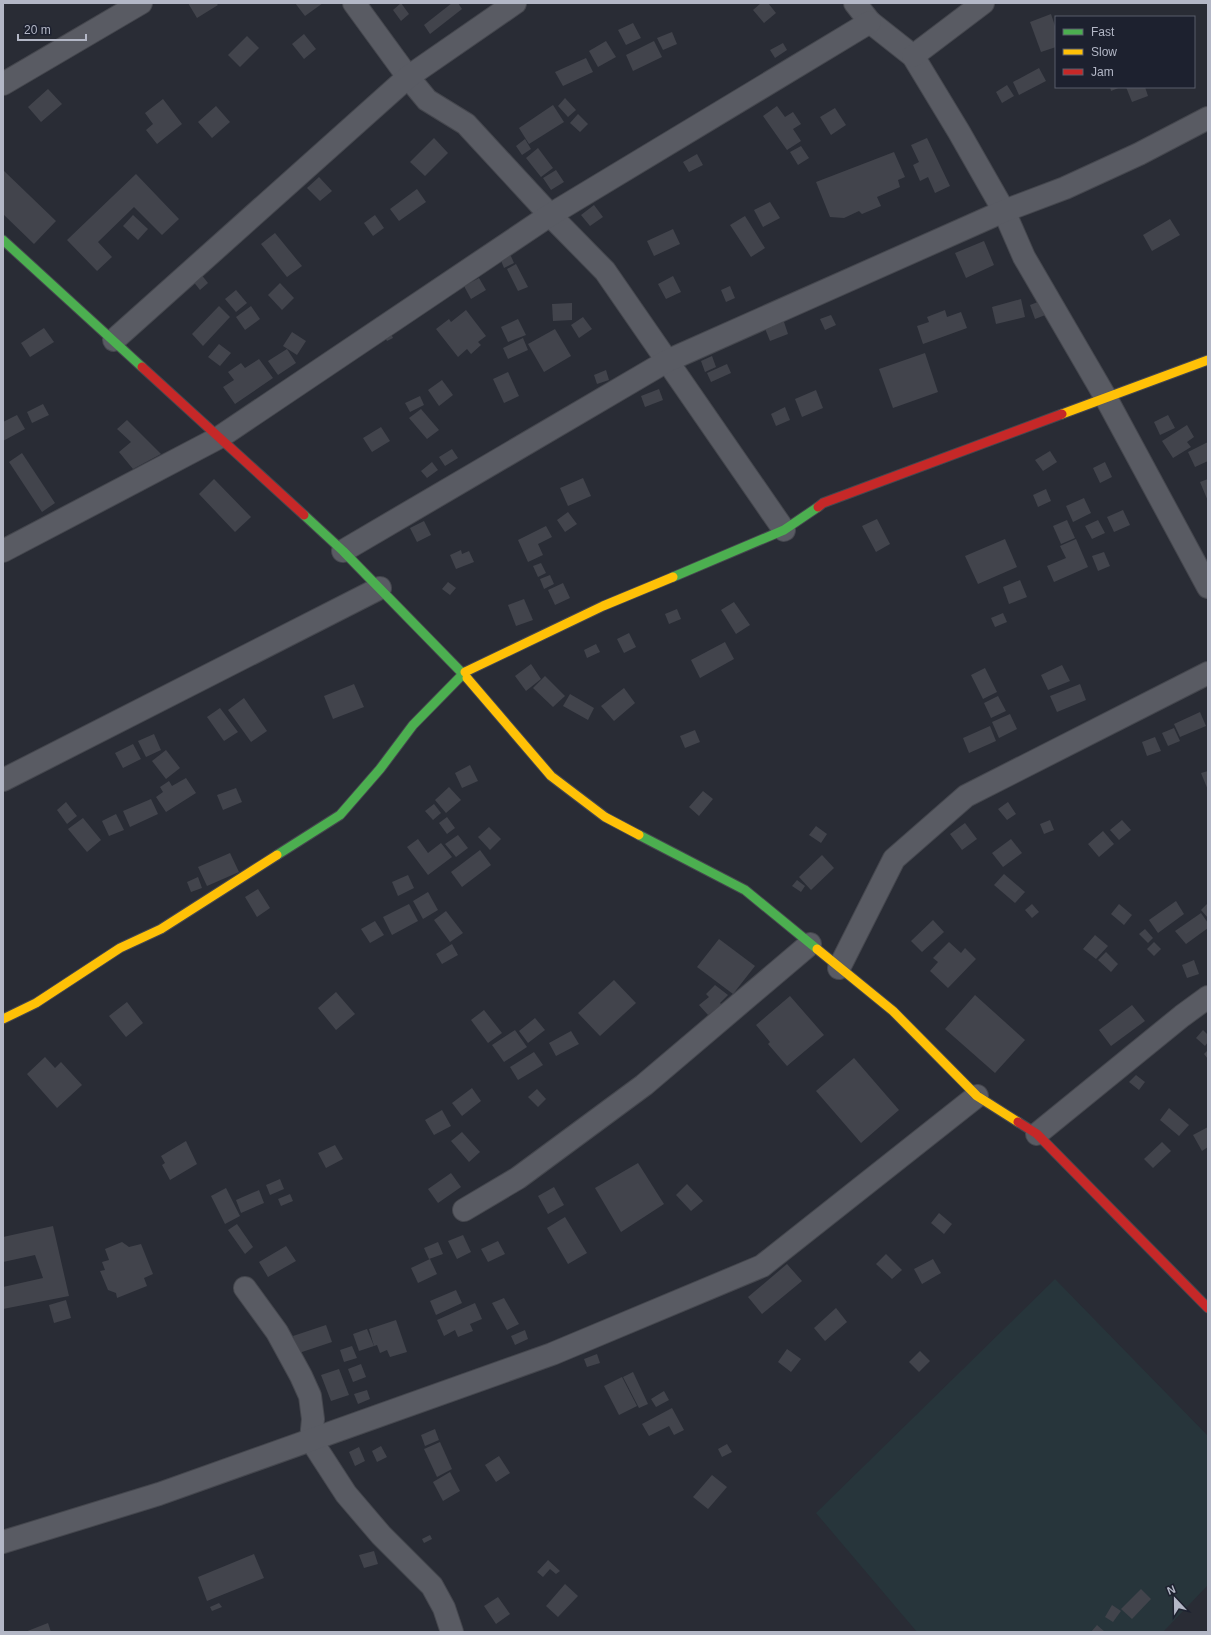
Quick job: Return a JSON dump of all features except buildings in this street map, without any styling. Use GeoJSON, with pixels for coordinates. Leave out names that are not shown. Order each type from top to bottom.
{"type":"FeatureCollection","features":[{"type":"Feature","properties":{"kind":"street"},"geometry":{"type":"LineString","coordinates":[[3,84],[141,3]]}},
{"type":"Feature","properties":{"kind":"street"},"geometry":{"type":"LineString","coordinates":[[354,3],[408,78],[427,100],[466,124],[605,272],[784,530]]}},
{"type":"Feature","properties":{"kind":"street"},"geometry":{"type":"LineString","coordinates":[[114,340],[408,78],[515,3]]}},
{"type":"Feature","properties":{"kind":"street"},"geometry":{"type":"LineString","coordinates":[[855,3],[870,22],[913,56],[959,132],[1004,211],[1024,257],[1106,398],[1208,587]]}},
{"type":"Feature","properties":{"kind":"street"},"geometry":{"type":"LineString","coordinates":[[913,56],[983,3]]}},
{"type":"Feature","properties":{"kind":"street"},"geometry":{"type":"LineString","coordinates":[[3,551],[220,437],[550,215],[870,22]]}},
{"type":"Feature","properties":{"kind":"street"},"geometry":{"type":"LineString","coordinates":[[343,551],[667,361],[1004,211],[1065,188],[1139,154],[1208,118]]}},
{"type":"Feature","properties":{"kind":"street"},"geometry":{"type":"LineString","coordinates":[[3,240],[343,551],[464,673],[551,776],[605,817],[745,890],[892,1011],[977,1096],[1037,1134],[1208,1308]]}},
{"type":"Feature","properties":{"kind":"street"},"geometry":{"type":"LineString","coordinates":[[3,1019],[36,1003],[120,948],[161,928],[340,814],[380,769],[413,724],[464,673],[603,606],[784,530],[823,503],[1208,360]]}},
{"type":"Feature","properties":{"kind":"street"},"geometry":{"type":"LineString","coordinates":[[3,780],[380,588]]}},
{"type":"Feature","properties":{"kind":"street"},"geometry":{"type":"LineString","coordinates":[[839,968],[894,859],[966,796],[1208,673]]}},
{"type":"Feature","properties":{"kind":"street"},"geometry":{"type":"LineString","coordinates":[[464,1210],[518,1178],[644,1085],[810,944]]}},
{"type":"Feature","properties":{"kind":"street"},"geometry":{"type":"LineString","coordinates":[[1037,1134],[1182,1016],[1208,997]]}},
{"type":"Feature","properties":{"kind":"street"},"geometry":{"type":"LineString","coordinates":[[3,1542],[159,1494],[552,1354],[762,1266],[977,1096]]}},
{"type":"Feature","properties":{"kind":"street"},"geometry":{"type":"LineString","coordinates":[[245,1288],[277,1332],[302,1376],[310,1396],[313,1419],[311,1440],[346,1494],[381,1535],[432,1586],[444,1608],[452,1632]]}},
{"type":"Feature","properties":{"kind":"shaded area"},"geometry":{"type":"Polygon","coordinates":[[[1055,1279],[1208,1436],[1208,1585],[1163,1632],[917,1632],[816,1513],[1055,1279]]]}},
{"type":"Feature","properties":{"kind":"traffic: fast"},"geometry":{"type":"LineString","coordinates":[[3,240],[142,367]]}},
{"type":"Feature","properties":{"kind":"traffic: fast"},"geometry":{"type":"LineString","coordinates":[[673,577],[784,530],[818,507]]}},
{"type":"Feature","properties":{"kind":"traffic: fast"},"geometry":{"type":"LineString","coordinates":[[304,515],[343,551],[467,678]]}},
{"type":"Feature","properties":{"kind":"traffic: fast"},"geometry":{"type":"LineString","coordinates":[[277,855],[340,815],[380,769],[413,725],[465,672]]}},
{"type":"Feature","properties":{"kind":"traffic: fast"},"geometry":{"type":"LineString","coordinates":[[639,835],[745,890],[817,949]]}},
{"type":"Feature","properties":{"kind":"traffic: slow"},"geometry":{"type":"LineString","coordinates":[[1062,414],[1208,360]]}},
{"type":"Feature","properties":{"kind":"traffic: slow"},"geometry":{"type":"LineString","coordinates":[[465,672],[603,606],[673,577]]}},
{"type":"Feature","properties":{"kind":"traffic: slow"},"geometry":{"type":"LineString","coordinates":[[467,678],[551,776],[605,817],[639,835]]}},
{"type":"Feature","properties":{"kind":"traffic: slow"},"geometry":{"type":"LineString","coordinates":[[3,1019],[36,1003],[120,948],[161,929],[277,855]]}},
{"type":"Feature","properties":{"kind":"traffic: slow"},"geometry":{"type":"LineString","coordinates":[[817,949],[893,1011],[977,1096],[1018,1122]]}},
{"type":"Feature","properties":{"kind":"traffic: jam"},"geometry":{"type":"LineString","coordinates":[[142,367],[304,515]]}},
{"type":"Feature","properties":{"kind":"traffic: jam"},"geometry":{"type":"LineString","coordinates":[[818,507],[823,503],[1062,414]]}},
{"type":"Feature","properties":{"kind":"traffic: jam"},"geometry":{"type":"LineString","coordinates":[[1018,1122],[1037,1134],[1208,1308]]}}]}
